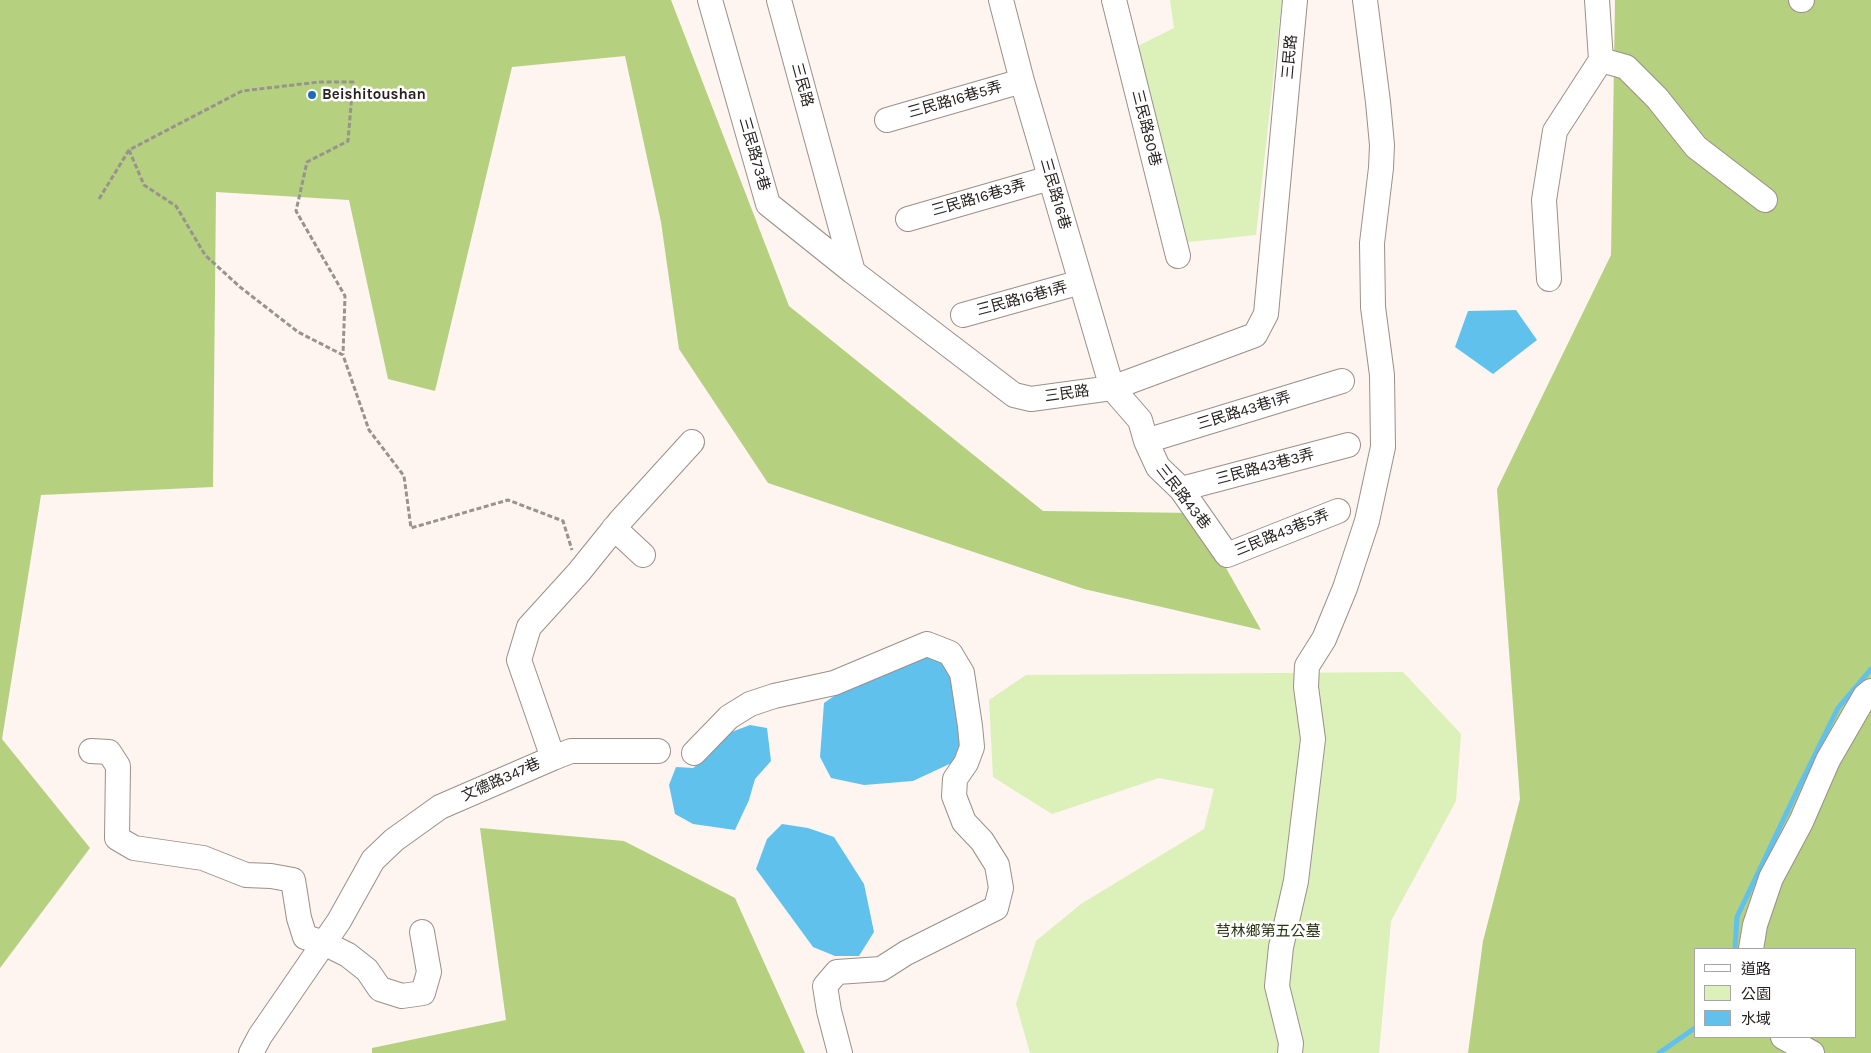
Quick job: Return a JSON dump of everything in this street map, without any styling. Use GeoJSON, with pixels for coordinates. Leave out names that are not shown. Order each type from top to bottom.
{"type":"FeatureCollection","features":[{"type":"Feature","properties":{"kind":"street","name":"三民路73巷"},"geometry":{"type":"LineString","coordinates":[[710,0],[768,204],[854,272]]}},
{"type":"Feature","properties":{"kind":"street","name":"三民路"},"geometry":{"type":"LineString","coordinates":[[780,0],[854,272],[1014,395],[1031,400],[1112,388],[1255,335],[1266,314],[1296,0]]}},
{"type":"Feature","properties":{"kind":"street","name":"三民路16巷"},"geometry":{"type":"LineString","coordinates":[[1001,0],[1022,81],[1112,388]]}},
{"type":"Feature","properties":{"kind":"street","name":"三民路80巷"},"geometry":{"type":"LineString","coordinates":[[1114,0],[1178,256]]}},
{"type":"Feature","properties":{"kind":"street"},"geometry":{"type":"LineString","coordinates":[[1290,1053],[1291,1043],[1277,986],[1281,947],[1296,881],[1313,739],[1306,687],[1307,666],[1324,639],[1345,588],[1367,521],[1383,447],[1382,375],[1373,307],[1372,243],[1382,145],[1365,0]]}},
{"type":"Feature","properties":{"kind":"street"},"geometry":{"type":"LineString","coordinates":[[1549,280],[1544,200],[1554,131],[1601,60],[1597,0]]}},
{"type":"Feature","properties":{"kind":"street"},"geometry":{"type":"LineString","coordinates":[[1601,60],[1626,67],[1657,98],[1696,147],[1765,200]]}},
{"type":"Feature","properties":{"kind":"street","name":"三民路16巷5弄"},"geometry":{"type":"LineString","coordinates":[[887,120],[1022,81]]}},
{"type":"Feature","properties":{"kind":"street","name":"三民路16巷3弄"},"geometry":{"type":"LineString","coordinates":[[908,219],[1050,178]]}},
{"type":"Feature","properties":{"kind":"street","name":"三民路16巷1弄"},"geometry":{"type":"LineString","coordinates":[[964,315],[1081,282]]}},
{"type":"Feature","properties":{"kind":"street","name":"三民路43巷1弄"},"geometry":{"type":"LineString","coordinates":[[1146,440],[1342,381]]}},
{"type":"Feature","properties":{"kind":"street","name":"三民路43巷"},"geometry":{"type":"LineString","coordinates":[[1112,388],[1140,420],[1146,440],[1158,467],[1181,489],[1227,555]]}},
{"type":"Feature","properties":{"kind":"street","name":"文德路347巷"},"geometry":{"type":"LineString","coordinates":[[251,1053],[260,1036],[339,921],[373,860],[394,840],[440,807],[553,758],[519,660],[529,627],[579,572],[614,528],[692,442]]}},
{"type":"Feature","properties":{"kind":"street","name":"三民路43巷3弄"},"geometry":{"type":"LineString","coordinates":[[1181,489],[1348,446]]}},
{"type":"Feature","properties":{"kind":"street","name":"三民路43巷5弄"},"geometry":{"type":"LineString","coordinates":[[1227,555],[1338,511]]}},
{"type":"Feature","properties":{"kind":"street"},"geometry":{"type":"LineString","coordinates":[[614,528],[643,555]]}},
{"type":"Feature","properties":{"kind":"street"},"geometry":{"type":"LineString","coordinates":[[694,753],[728,717],[750,704],[774,696],[834,684],[927,644],[950,653],[962,673],[972,747],[966,763],[955,779],[954,796],[964,822],[982,841],[996,865],[1001,888],[996,908],[906,953],[881,969],[837,972],[825,986],[840,1053]]}},
{"type":"Feature","properties":{"kind":"street"},"geometry":{"type":"LineString","coordinates":[[1750,948],[1755,925],[1771,878],[1801,822],[1828,760],[1865,696],[1871,691]]}},
{"type":"Feature","properties":{"kind":"street"},"geometry":{"type":"LineString","coordinates":[[553,758],[571,751],[658,750]]}},
{"type":"Feature","properties":{"kind":"street"},"geometry":{"type":"LineString","coordinates":[[91,751],[109,752],[118,766],[117,838],[134,848],[203,858],[246,875],[271,876],[293,880],[299,918],[306,937],[348,955],[367,970],[380,989],[402,996],[422,993],[429,972],[422,932]]}},
{"type":"Feature","properties":{"kind":"street"},"geometry":{"type":"LineString","coordinates":[[1785,1038],[1812,1053]]}},
{"type":"Feature","properties":{"kind":"path"},"geometry":{"type":"LineString","coordinates":[[99,199],[129,150],[242,91],[319,82],[353,82],[348,141],[306,162],[296,211],[345,296],[343,355],[369,430],[404,476],[411,528],[508,500],[563,521],[579,572]]}},
{"type":"Feature","properties":{"kind":"path"},"geometry":{"type":"LineString","coordinates":[[129,150],[144,185],[176,206],[206,255],[240,287],[298,332],[343,355]]}},
{"type":"Feature","properties":{"kind":"green space"},"geometry":{"type":"Polygon","coordinates":[[[0,0],[671,0],[789,306],[1043,511],[1195,513],[1261,630],[1084,589],[768,483],[679,349],[661,222],[625,56],[512,67],[435,391],[388,379],[349,200],[216,192],[213,487],[41,495],[2,739],[90,848],[0,968],[0,0]]]}},
{"type":"Feature","properties":{"kind":"green space"},"geometry":{"type":"Polygon","coordinates":[[[1170,0],[1282,0],[1256,235],[1188,242],[1138,46],[1174,28],[1170,0]]]}},
{"type":"Feature","properties":{"kind":"green space"},"geometry":{"type":"Polygon","coordinates":[[[1615,0],[1871,0],[1871,1053],[1468,1053],[1483,941],[1520,799],[1497,489],[1611,255],[1615,0]]]}},
{"type":"Feature","properties":{"kind":"green space","name":"芎林鄉第五公墓"},"geometry":{"type":"Polygon","coordinates":[[[1403,672],[1461,734],[1456,801],[1391,921],[1379,1053],[1030,1053],[1016,1004],[1036,941],[1081,904],[1204,829],[1214,789],[1159,778],[1052,814],[993,777],[989,700],[1026,675],[1403,672]]]}},
{"type":"Feature","properties":{"kind":"green space"},"geometry":{"type":"Polygon","coordinates":[[[480,828],[624,841],[735,898],[805,1053],[372,1053],[372,1048],[506,1020],[480,828]]]}},
{"type":"Feature","properties":{"kind":"water"},"geometry":{"type":"Polygon","coordinates":[[[1516,310],[1537,340],[1493,374],[1455,347],[1468,311],[1516,310]]]}},
{"type":"Feature","properties":{"kind":"water"},"geometry":{"type":"Polygon","coordinates":[[[923,654],[957,669],[968,747],[958,760],[913,781],[864,785],[831,778],[820,757],[824,703],[844,689],[923,654]]]}},
{"type":"Feature","properties":{"kind":"water"},"geometry":{"type":"Polygon","coordinates":[[[750,725],[767,728],[771,761],[755,779],[749,800],[735,830],[693,824],[675,814],[669,785],[676,767],[693,768],[708,757],[726,734],[750,725]]]}},
{"type":"Feature","properties":{"kind":"water"},"geometry":{"type":"Polygon","coordinates":[[[782,824],[808,828],[834,837],[864,884],[874,932],[859,956],[835,956],[813,947],[756,869],[767,839],[782,824]]]}},
{"type":"Feature","properties":{"kind":"waterway"},"geometry":{"type":"LineString","coordinates":[[1735,948],[1737,917],[1797,791],[1838,708],[1871,669]]}},
{"type":"Feature","properties":{"kind":"waterway"},"geometry":{"type":"LineString","coordinates":[[1659,1053],[1694,1029]]}},
{"type":"Feature","properties":{"kind":"place","name":"Beishitoushan"},"geometry":{"type":"Point","coordinates":[312,95]}}]}
